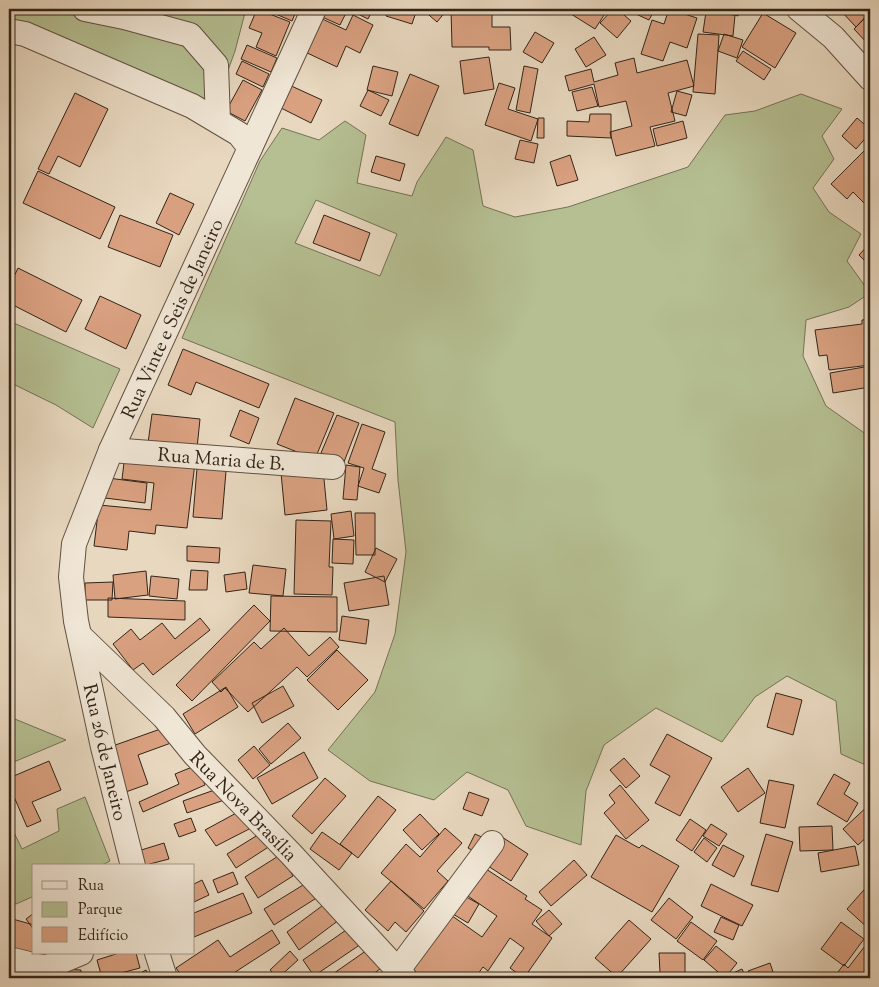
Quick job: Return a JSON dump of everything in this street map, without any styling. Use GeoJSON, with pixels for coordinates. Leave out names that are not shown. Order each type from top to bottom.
{"type":"FeatureCollection","features":[{"type":"Feature","properties":{"kind":"street"},"geometry":{"type":"LineString","coordinates":[[85,9],[124,17],[190,35],[216,65],[218,121]]}},
{"type":"Feature","properties":{"kind":"street","name":"Rua Vinte e Seis de Janeiro"},"geometry":{"type":"LineString","coordinates":[[81,637],[76,621],[71,577],[74,544],[111,450],[314,9]]}},
{"type":"Feature","properties":{"kind":"street"},"geometry":{"type":"LineString","coordinates":[[799,9],[833,37],[870,78]]}},
{"type":"Feature","properties":{"kind":"street"},"geometry":{"type":"LineString","coordinates":[[9,32],[25,34],[174,98],[239,134],[250,148]]}},
{"type":"Feature","properties":{"kind":"street","name":"Rua Maria de B."},"geometry":{"type":"LineString","coordinates":[[111,450],[334,467]]}},
{"type":"Feature","properties":{"kind":"street","name":"Rua 26 de Janeiro"},"geometry":{"type":"LineString","coordinates":[[81,637],[103,747],[132,864]]}},
{"type":"Feature","properties":{"kind":"street","name":"Rua Nova Brasília"},"geometry":{"type":"LineString","coordinates":[[81,637],[164,717],[196,755],[291,854],[401,974]]}},
{"type":"Feature","properties":{"kind":"street"},"geometry":{"type":"LineString","coordinates":[[401,974],[492,843]]}},
{"type":"Feature","properties":{"kind":"street"},"geometry":{"type":"LineString","coordinates":[[9,959],[43,973],[79,954]]}},
{"type":"Feature","properties":{"kind":"street"},"geometry":{"type":"LineString","coordinates":[[157,954],[166,978]]}},
{"type":"Feature","properties":{"kind":"green space"},"geometry":{"type":"Polygon","coordinates":[[[9,9],[246,9],[235,51],[213,112],[9,25],[9,9]]]}},
{"type":"Feature","properties":{"kind":"green space"},"geometry":{"type":"Polygon","coordinates":[[[801,94],[842,109],[822,136],[834,159],[813,188],[829,212],[861,234],[847,261],[870,293],[849,307],[806,320],[803,356],[826,406],[870,437],[870,767],[841,754],[836,701],[787,676],[755,697],[722,742],[656,708],[604,745],[586,791],[581,845],[526,826],[508,790],[467,772],[434,800],[370,781],[328,750],[375,692],[395,634],[406,552],[398,480],[395,422],[182,338],[260,161],[282,128],[319,140],[345,121],[366,135],[357,183],[412,196],[417,182],[446,137],[473,150],[483,206],[515,217],[568,207],[688,167],[725,115],[755,111],[801,94]],[[316,200],[295,243],[380,276],[397,234],[316,200]]]}},
{"type":"Feature","properties":{"kind":"green space"},"geometry":{"type":"Polygon","coordinates":[[[9,321],[120,369],[93,428],[56,405],[9,382],[9,321]]]}},
{"type":"Feature","properties":{"kind":"green space"},"geometry":{"type":"Polygon","coordinates":[[[9,715],[10,717],[66,740],[9,764],[9,715]]]}},
{"type":"Feature","properties":{"kind":"green space"},"geometry":{"type":"Polygon","coordinates":[[[85,797],[110,861],[104,864],[32,864],[32,897],[16,904],[9,902],[9,822],[22,849],[59,831],[57,809],[85,797]]]}},
{"type":"Feature","properties":{"kind":"building"},"geometry":{"type":"Polygon","coordinates":[[[257,9],[290,22],[276,56],[256,47],[262,33],[249,28],[257,9]]]}},
{"type":"Feature","properties":{"kind":"building"},"geometry":{"type":"Polygon","coordinates":[[[264,9],[297,9],[292,21],[264,9]]]}},
{"type":"Feature","properties":{"kind":"building"},"geometry":{"type":"Polygon","coordinates":[[[323,9],[348,9],[340,25],[320,16],[323,9]]]}},
{"type":"Feature","properties":{"kind":"building"},"geometry":{"type":"Polygon","coordinates":[[[348,9],[373,9],[368,19],[348,9]]]}},
{"type":"Feature","properties":{"kind":"building"},"geometry":{"type":"Polygon","coordinates":[[[388,9],[417,9],[412,24],[386,16],[388,9]]]}},
{"type":"Feature","properties":{"kind":"building"},"geometry":{"type":"Polygon","coordinates":[[[422,9],[443,9],[446,11],[437,22],[422,9]]]}},
{"type":"Feature","properties":{"kind":"building"},"geometry":{"type":"Polygon","coordinates":[[[451,9],[492,9],[492,27],[510,27],[511,50],[489,50],[489,47],[452,47],[451,9]]]}},
{"type":"Feature","properties":{"kind":"building"},"geometry":{"type":"Polygon","coordinates":[[[574,9],[608,9],[595,29],[571,14],[574,9]]]}},
{"type":"Feature","properties":{"kind":"building"},"geometry":{"type":"Polygon","coordinates":[[[613,9],[617,9],[631,21],[617,38],[600,23],[613,9]]]}},
{"type":"Feature","properties":{"kind":"building"},"geometry":{"type":"Polygon","coordinates":[[[625,9],[655,9],[649,20],[625,9]]]}},
{"type":"Feature","properties":{"kind":"building"},"geometry":{"type":"Polygon","coordinates":[[[669,9],[697,18],[687,48],[670,42],[663,61],[641,54],[652,20],[664,24],[669,9]]]}},
{"type":"Feature","properties":{"kind":"building"},"geometry":{"type":"Polygon","coordinates":[[[715,9],[740,9],[738,16],[715,9]]]}},
{"type":"Feature","properties":{"kind":"building"},"geometry":{"type":"Polygon","coordinates":[[[843,9],[870,9],[870,12],[856,27],[841,11],[843,9]]]}},
{"type":"Feature","properties":{"kind":"building"},"geometry":{"type":"Polygon","coordinates":[[[706,12],[735,15],[733,36],[703,32],[706,12]]]}},
{"type":"Feature","properties":{"kind":"building"},"geometry":{"type":"Polygon","coordinates":[[[763,13],[796,33],[775,68],[742,47],[763,13]]]}},
{"type":"Feature","properties":{"kind":"building"},"geometry":{"type":"Polygon","coordinates":[[[353,15],[373,25],[360,53],[346,46],[337,67],[303,51],[318,17],[346,30],[353,15]]]}},
{"type":"Feature","properties":{"kind":"building"},"geometry":{"type":"Polygon","coordinates":[[[868,15],[870,17],[868,44],[854,29],[868,15]]]}},
{"type":"Feature","properties":{"kind":"building"},"geometry":{"type":"Polygon","coordinates":[[[535,32],[554,43],[542,63],[523,52],[535,32]]]}},
{"type":"Feature","properties":{"kind":"building"},"geometry":{"type":"Polygon","coordinates":[[[698,34],[719,35],[715,94],[693,92],[698,34]]]}},
{"type":"Feature","properties":{"kind":"building"},"geometry":{"type":"Polygon","coordinates":[[[724,34],[743,40],[737,58],[718,51],[724,34]]]}},
{"type":"Feature","properties":{"kind":"building"},"geometry":{"type":"Polygon","coordinates":[[[594,37],[606,55],[586,67],[575,49],[594,37]]]}},
{"type":"Feature","properties":{"kind":"building"},"geometry":{"type":"Polygon","coordinates":[[[247,45],[277,58],[271,72],[241,59],[247,45]]]}},
{"type":"Feature","properties":{"kind":"building"},"geometry":{"type":"Polygon","coordinates":[[[743,51],[771,69],[764,80],[736,61],[743,51]]]}},
{"type":"Feature","properties":{"kind":"building"},"geometry":{"type":"Polygon","coordinates":[[[489,57],[494,89],[464,94],[460,61],[489,57]]]}},
{"type":"Feature","properties":{"kind":"building"},"geometry":{"type":"Polygon","coordinates":[[[634,58],[637,73],[687,60],[694,86],[668,93],[675,121],[650,127],[655,146],[616,156],[610,132],[632,126],[626,101],[599,107],[594,84],[569,91],[565,76],[591,69],[594,82],[618,75],[615,63],[634,58]]]}},
{"type":"Feature","properties":{"kind":"building"},"geometry":{"type":"Polygon","coordinates":[[[242,61],[269,74],[263,87],[236,74],[242,61]]]}},
{"type":"Feature","properties":{"kind":"building"},"geometry":{"type":"Polygon","coordinates":[[[373,66],[398,72],[392,96],[367,90],[373,66]]]}},
{"type":"Feature","properties":{"kind":"building"},"geometry":{"type":"Polygon","coordinates":[[[524,66],[538,69],[530,113],[516,110],[524,66]]]}},
{"type":"Feature","properties":{"kind":"building"},"geometry":{"type":"Polygon","coordinates":[[[410,74],[439,86],[418,136],[389,124],[410,74]]]}},
{"type":"Feature","properties":{"kind":"building"},"geometry":{"type":"Polygon","coordinates":[[[243,80],[262,90],[245,121],[226,111],[243,80]]]}},
{"type":"Feature","properties":{"kind":"building"},"geometry":{"type":"Polygon","coordinates":[[[499,83],[515,88],[508,109],[538,119],[531,141],[485,125],[499,83]]]}},
{"type":"Feature","properties":{"kind":"building"},"geometry":{"type":"Polygon","coordinates":[[[287,84],[322,100],[311,123],[277,106],[287,84]]]}},
{"type":"Feature","properties":{"kind":"building"},"geometry":{"type":"Polygon","coordinates":[[[592,87],[598,106],[577,111],[572,92],[592,87]]]}},
{"type":"Feature","properties":{"kind":"building"},"geometry":{"type":"Polygon","coordinates":[[[368,90],[389,100],[381,116],[360,106],[368,90]]]}},
{"type":"Feature","properties":{"kind":"building"},"geometry":{"type":"Polygon","coordinates":[[[677,91],[692,95],[686,116],[671,112],[677,91]]]}},
{"type":"Feature","properties":{"kind":"building"},"geometry":{"type":"Polygon","coordinates":[[[75,93],[108,109],[80,167],[58,156],[49,174],[38,169],[75,93]]]}},
{"type":"Feature","properties":{"kind":"building"},"geometry":{"type":"Polygon","coordinates":[[[590,114],[611,114],[611,138],[567,136],[567,121],[589,122],[590,114]]]}},
{"type":"Feature","properties":{"kind":"building"},"geometry":{"type":"Polygon","coordinates":[[[538,118],[544,118],[544,138],[537,138],[538,118]]]}},
{"type":"Feature","properties":{"kind":"building"},"geometry":{"type":"Polygon","coordinates":[[[857,118],[870,129],[870,133],[856,149],[842,136],[857,118]]]}},
{"type":"Feature","properties":{"kind":"building"},"geometry":{"type":"Polygon","coordinates":[[[683,121],[687,138],[657,146],[653,129],[683,121]]]}},
{"type":"Feature","properties":{"kind":"building"},"geometry":{"type":"Polygon","coordinates":[[[520,140],[538,144],[534,163],[515,159],[520,140]]]}},
{"type":"Feature","properties":{"kind":"building"},"geometry":{"type":"Polygon","coordinates":[[[864,151],[870,157],[870,209],[853,192],[847,199],[831,184],[864,151]]]}},
{"type":"Feature","properties":{"kind":"building"},"geometry":{"type":"Polygon","coordinates":[[[570,155],[578,180],[557,186],[550,162],[570,155]]]}},
{"type":"Feature","properties":{"kind":"building"},"geometry":{"type":"Polygon","coordinates":[[[376,156],[405,164],[400,181],[371,172],[376,156]]]}},
{"type":"Feature","properties":{"kind":"building"},"geometry":{"type":"Polygon","coordinates":[[[38,171],[115,207],[100,239],[23,203],[38,171]]]}},
{"type":"Feature","properties":{"kind":"building"},"geometry":{"type":"Polygon","coordinates":[[[170,193],[194,204],[179,235],[156,223],[170,193]]]}},
{"type":"Feature","properties":{"kind":"building"},"geometry":{"type":"Polygon","coordinates":[[[120,215],[173,235],[160,267],[108,247],[120,215]]]}},
{"type":"Feature","properties":{"kind":"building"},"geometry":{"type":"Polygon","coordinates":[[[324,215],[370,233],[360,261],[313,243],[324,215]]]}},
{"type":"Feature","properties":{"kind":"building"},"geometry":{"type":"Polygon","coordinates":[[[870,243],[870,266],[859,255],[870,243]]]}},
{"type":"Feature","properties":{"kind":"building"},"geometry":{"type":"Polygon","coordinates":[[[18,268],[82,300],[66,332],[9,303],[9,287],[18,268]]]}},
{"type":"Feature","properties":{"kind":"building"},"geometry":{"type":"Polygon","coordinates":[[[100,296],[141,315],[126,349],[85,329],[100,296]]]}},
{"type":"Feature","properties":{"kind":"building"},"geometry":{"type":"Polygon","coordinates":[[[870,319],[870,365],[829,370],[827,355],[819,356],[815,330],[862,324],[862,320],[870,319]]]}},
{"type":"Feature","properties":{"kind":"building"},"geometry":{"type":"Polygon","coordinates":[[[183,349],[269,384],[259,408],[196,382],[191,395],[168,385],[183,349]]]}},
{"type":"Feature","properties":{"kind":"building"},"geometry":{"type":"Polygon","coordinates":[[[870,366],[870,387],[833,393],[830,373],[870,366]]]}},
{"type":"Feature","properties":{"kind":"building"},"geometry":{"type":"Polygon","coordinates":[[[865,385],[870,385],[870,419],[869,419],[865,385]]]}},
{"type":"Feature","properties":{"kind":"building"},"geometry":{"type":"Polygon","coordinates":[[[295,398],[334,413],[315,459],[277,444],[295,398]]]}},
{"type":"Feature","properties":{"kind":"building"},"geometry":{"type":"Polygon","coordinates":[[[240,410],[259,418],[249,444],[230,436],[240,410]]]}},
{"type":"Feature","properties":{"kind":"building"},"geometry":{"type":"Polygon","coordinates":[[[152,414],[200,419],[197,448],[148,443],[152,414]]]}},
{"type":"Feature","properties":{"kind":"building"},"geometry":{"type":"Polygon","coordinates":[[[337,415],[359,423],[344,462],[321,453],[337,415]]]}},
{"type":"Feature","properties":{"kind":"building"},"geometry":{"type":"Polygon","coordinates":[[[362,424],[385,432],[372,469],[386,474],[379,493],[358,486],[364,468],[348,463],[362,424]]]}},
{"type":"Feature","properties":{"kind":"building"},"geometry":{"type":"Polygon","coordinates":[[[125,455],[195,463],[187,528],[156,525],[155,534],[129,531],[127,550],[94,546],[99,505],[151,510],[154,483],[122,479],[125,455]]]}},
{"type":"Feature","properties":{"kind":"building"},"geometry":{"type":"Polygon","coordinates":[[[346,465],[360,467],[357,500],[343,499],[346,465]]]}},
{"type":"Feature","properties":{"kind":"building"},"geometry":{"type":"Polygon","coordinates":[[[197,468],[226,471],[222,519],[193,517],[197,468]]]}},
{"type":"Feature","properties":{"kind":"building"},"geometry":{"type":"Polygon","coordinates":[[[323,469],[327,510],[285,515],[281,473],[323,469]]]}},
{"type":"Feature","properties":{"kind":"building"},"geometry":{"type":"Polygon","coordinates":[[[108,478],[147,483],[145,503],[105,498],[108,478]]]}},
{"type":"Feature","properties":{"kind":"building"},"geometry":{"type":"Polygon","coordinates":[[[351,511],[354,536],[334,539],[331,514],[351,511]]]}},
{"type":"Feature","properties":{"kind":"building"},"geometry":{"type":"Polygon","coordinates":[[[355,513],[375,513],[375,555],[356,555],[355,513]]]}},
{"type":"Feature","properties":{"kind":"building"},"geometry":{"type":"Polygon","coordinates":[[[296,520],[331,521],[329,567],[333,567],[332,595],[294,594],[296,520]]]}},
{"type":"Feature","properties":{"kind":"building"},"geometry":{"type":"Polygon","coordinates":[[[333,539],[354,540],[353,564],[332,563],[333,539]]]}},
{"type":"Feature","properties":{"kind":"building"},"geometry":{"type":"Polygon","coordinates":[[[187,546],[220,548],[219,563],[187,561],[187,546]]]}},
{"type":"Feature","properties":{"kind":"building"},"geometry":{"type":"Polygon","coordinates":[[[376,548],[397,559],[385,582],[365,572],[376,548]]]}},
{"type":"Feature","properties":{"kind":"building"},"geometry":{"type":"Polygon","coordinates":[[[253,565],[286,569],[283,596],[249,593],[253,565]]]}},
{"type":"Feature","properties":{"kind":"building"},"geometry":{"type":"Polygon","coordinates":[[[191,570],[208,571],[207,590],[189,590],[191,570]]]}},
{"type":"Feature","properties":{"kind":"building"},"geometry":{"type":"Polygon","coordinates":[[[146,571],[148,595],[115,599],[113,575],[146,571]]]}},
{"type":"Feature","properties":{"kind":"building"},"geometry":{"type":"Polygon","coordinates":[[[245,572],[247,589],[226,592],[224,575],[245,572]]]}},
{"type":"Feature","properties":{"kind":"building"},"geometry":{"type":"Polygon","coordinates":[[[151,576],[179,579],[177,599],[149,596],[151,576]]]}},
{"type":"Feature","properties":{"kind":"building"},"geometry":{"type":"Polygon","coordinates":[[[384,576],[389,605],[349,611],[344,583],[384,576]]]}},
{"type":"Feature","properties":{"kind":"building"},"geometry":{"type":"Polygon","coordinates":[[[113,582],[112,600],[85,600],[85,583],[113,582]]]}},
{"type":"Feature","properties":{"kind":"building"},"geometry":{"type":"Polygon","coordinates":[[[271,596],[337,597],[337,632],[270,631],[271,596]]]}},
{"type":"Feature","properties":{"kind":"building"},"geometry":{"type":"Polygon","coordinates":[[[108,598],[185,601],[185,620],[108,617],[108,598]]]}},
{"type":"Feature","properties":{"kind":"building"},"geometry":{"type":"Polygon","coordinates":[[[254,605],[270,621],[192,701],[176,685],[254,605]]]}},
{"type":"Feature","properties":{"kind":"building"},"geometry":{"type":"Polygon","coordinates":[[[342,616],[369,620],[366,644],[339,640],[342,616]]]}},
{"type":"Feature","properties":{"kind":"building"},"geometry":{"type":"Polygon","coordinates":[[[200,618],[210,630],[153,675],[143,663],[133,670],[113,644],[131,629],[140,640],[162,623],[175,639],[200,618]]]}},
{"type":"Feature","properties":{"kind":"building"},"geometry":{"type":"Polygon","coordinates":[[[284,628],[309,656],[330,637],[339,647],[307,677],[297,667],[248,712],[225,688],[221,692],[212,682],[254,642],[261,649],[284,628]]]}},
{"type":"Feature","properties":{"kind":"building"},"geometry":{"type":"Polygon","coordinates":[[[337,650],[368,680],[338,710],[307,680],[337,650]]]}},
{"type":"Feature","properties":{"kind":"building"},"geometry":{"type":"Polygon","coordinates":[[[283,686],[294,706],[262,723],[252,703],[283,686]]]}},
{"type":"Feature","properties":{"kind":"building"},"geometry":{"type":"Polygon","coordinates":[[[226,687],[238,707],[195,734],[183,714],[226,687]]]}},
{"type":"Feature","properties":{"kind":"building"},"geometry":{"type":"Polygon","coordinates":[[[776,693],[802,700],[793,735],[767,727],[776,693]]]}},
{"type":"Feature","properties":{"kind":"building"},"geometry":{"type":"Polygon","coordinates":[[[288,723],[301,738],[271,764],[259,749],[288,723]]]}},
{"type":"Feature","properties":{"kind":"building"},"geometry":{"type":"Polygon","coordinates":[[[166,727],[171,743],[138,755],[148,784],[123,793],[107,748],[166,727]]]}},
{"type":"Feature","properties":{"kind":"building"},"geometry":{"type":"Polygon","coordinates":[[[667,734],[712,758],[680,816],[655,803],[670,776],[650,765],[667,734]]]}},
{"type":"Feature","properties":{"kind":"building"},"geometry":{"type":"Polygon","coordinates":[[[254,746],[270,765],[253,779],[238,760],[254,746]]]}},
{"type":"Feature","properties":{"kind":"building"},"geometry":{"type":"Polygon","coordinates":[[[304,752],[318,778],[272,804],[257,778],[304,752]]]}},
{"type":"Feature","properties":{"kind":"building"},"geometry":{"type":"Polygon","coordinates":[[[624,758],[640,776],[626,788],[610,770],[624,758]]]}},
{"type":"Feature","properties":{"kind":"building"},"geometry":{"type":"Polygon","coordinates":[[[49,761],[61,790],[32,802],[41,821],[27,827],[9,785],[9,778],[49,761]]]}},
{"type":"Feature","properties":{"kind":"building"},"geometry":{"type":"Polygon","coordinates":[[[197,765],[205,785],[143,812],[139,802],[179,784],[175,774],[197,765]]]}},
{"type":"Feature","properties":{"kind":"building"},"geometry":{"type":"Polygon","coordinates":[[[748,768],[765,793],[738,812],[721,787],[748,768]]]}},
{"type":"Feature","properties":{"kind":"building"},"geometry":{"type":"Polygon","coordinates":[[[834,774],[850,783],[844,794],[858,803],[847,822],[817,804],[834,774]]]}},
{"type":"Feature","properties":{"kind":"building"},"geometry":{"type":"Polygon","coordinates":[[[325,778],[346,796],[312,834],[292,816],[325,778]]]}},
{"type":"Feature","properties":{"kind":"building"},"geometry":{"type":"Polygon","coordinates":[[[769,780],[794,785],[785,828],[760,823],[769,780]]]}},
{"type":"Feature","properties":{"kind":"building"},"geometry":{"type":"Polygon","coordinates":[[[620,785],[649,820],[626,839],[604,813],[615,803],[609,795],[620,785]]]}},
{"type":"Feature","properties":{"kind":"building"},"geometry":{"type":"Polygon","coordinates":[[[226,786],[230,798],[187,813],[183,801],[226,786]]]}},
{"type":"Feature","properties":{"kind":"building"},"geometry":{"type":"Polygon","coordinates":[[[469,792],[489,799],[482,816],[463,809],[469,792]]]}},
{"type":"Feature","properties":{"kind":"building"},"geometry":{"type":"Polygon","coordinates":[[[378,796],[396,810],[358,858],[340,844],[378,796]]]}},
{"type":"Feature","properties":{"kind":"building"},"geometry":{"type":"Polygon","coordinates":[[[870,804],[870,834],[858,845],[843,829],[870,804]]]}},
{"type":"Feature","properties":{"kind":"building"},"geometry":{"type":"Polygon","coordinates":[[[240,811],[255,826],[216,846],[205,830],[240,811]]]}},
{"type":"Feature","properties":{"kind":"building"},"geometry":{"type":"Polygon","coordinates":[[[420,814],[439,834],[422,850],[403,830],[420,814]]]}},
{"type":"Feature","properties":{"kind":"building"},"geometry":{"type":"Polygon","coordinates":[[[191,818],[196,831],[179,837],[174,824],[191,818]]]}},
{"type":"Feature","properties":{"kind":"building"},"geometry":{"type":"Polygon","coordinates":[[[690,819],[706,830],[692,851],[676,840],[690,819]]]}},
{"type":"Feature","properties":{"kind":"building"},"geometry":{"type":"Polygon","coordinates":[[[711,824],[727,834],[719,846],[703,836],[711,824]]]}},
{"type":"Feature","properties":{"kind":"building"},"geometry":{"type":"Polygon","coordinates":[[[832,826],[833,850],[800,851],[799,827],[832,826]]]}},
{"type":"Feature","properties":{"kind":"building"},"geometry":{"type":"Polygon","coordinates":[[[445,828],[462,843],[437,871],[448,881],[424,909],[381,873],[406,844],[420,857],[445,828]]]}},
{"type":"Feature","properties":{"kind":"building"},"geometry":{"type":"Polygon","coordinates":[[[322,832],[352,853],[339,870],[310,849],[322,832]]]}},
{"type":"Feature","properties":{"kind":"building"},"geometry":{"type":"Polygon","coordinates":[[[261,833],[270,846],[236,868],[227,854],[261,833]]]}},
{"type":"Feature","properties":{"kind":"building"},"geometry":{"type":"Polygon","coordinates":[[[475,834],[486,839],[479,854],[468,848],[475,834]]]}},
{"type":"Feature","properties":{"kind":"building"},"geometry":{"type":"Polygon","coordinates":[[[766,834],[793,842],[778,892],[751,885],[766,834]]]}},
{"type":"Feature","properties":{"kind":"building"},"geometry":{"type":"Polygon","coordinates":[[[616,835],[639,848],[642,845],[679,866],[652,912],[591,877],[616,835]]]}},
{"type":"Feature","properties":{"kind":"building"},"geometry":{"type":"Polygon","coordinates":[[[502,837],[528,854],[511,881],[485,864],[502,837]]]}},
{"type":"Feature","properties":{"kind":"building"},"geometry":{"type":"Polygon","coordinates":[[[704,838],[717,848],[707,862],[694,852],[704,838]]]}},
{"type":"Feature","properties":{"kind":"building"},"geometry":{"type":"Polygon","coordinates":[[[164,843],[169,859],[141,864],[138,851],[164,843]]]}},
{"type":"Feature","properties":{"kind":"building"},"geometry":{"type":"Polygon","coordinates":[[[723,845],[744,856],[734,877],[712,865],[723,845]]]}},
{"type":"Feature","properties":{"kind":"building"},"geometry":{"type":"Polygon","coordinates":[[[855,846],[859,865],[821,872],[818,853],[855,846]]]}},
{"type":"Feature","properties":{"kind":"building"},"geometry":{"type":"Polygon","coordinates":[[[280,855],[293,876],[258,898],[245,877],[280,855]]]}},
{"type":"Feature","properties":{"kind":"building"},"geometry":{"type":"Polygon","coordinates":[[[574,860],[587,875],[551,906],[539,892],[574,860]]]}},
{"type":"Feature","properties":{"kind":"building"},"geometry":{"type":"Polygon","coordinates":[[[480,865],[527,896],[525,899],[542,910],[532,924],[552,938],[524,978],[510,968],[524,948],[510,938],[488,971],[483,967],[475,978],[421,978],[409,970],[448,913],[482,937],[497,916],[462,892],[480,865]]]}},
{"type":"Feature","properties":{"kind":"building"},"geometry":{"type":"Polygon","coordinates":[[[233,872],[238,884],[218,893],[213,880],[233,872]]]}},
{"type":"Feature","properties":{"kind":"building"},"geometry":{"type":"Polygon","coordinates":[[[202,880],[209,895],[195,902],[195,884],[202,880]]]}},
{"type":"Feature","properties":{"kind":"building"},"geometry":{"type":"Polygon","coordinates":[[[391,881],[424,911],[406,932],[395,922],[388,931],[365,910],[391,881]]]}},
{"type":"Feature","properties":{"kind":"building"},"geometry":{"type":"Polygon","coordinates":[[[308,882],[318,897],[274,925],[264,909],[308,882]]]}},
{"type":"Feature","properties":{"kind":"building"},"geometry":{"type":"Polygon","coordinates":[[[870,883],[870,928],[869,929],[847,909],[870,883]]]}},
{"type":"Feature","properties":{"kind":"building"},"geometry":{"type":"Polygon","coordinates":[[[711,884],[753,905],[742,926],[701,906],[711,884]]]}},
{"type":"Feature","properties":{"kind":"building"},"geometry":{"type":"Polygon","coordinates":[[[243,893],[252,913],[195,937],[195,913],[243,893]]]}},
{"type":"Feature","properties":{"kind":"building"},"geometry":{"type":"Polygon","coordinates":[[[459,893],[479,904],[468,923],[448,911],[459,893]]]}},
{"type":"Feature","properties":{"kind":"building"},"geometry":{"type":"Polygon","coordinates":[[[669,898],[693,917],[676,939],[651,920],[669,898]]]}},
{"type":"Feature","properties":{"kind":"building"},"geometry":{"type":"Polygon","coordinates":[[[326,903],[339,920],[299,950],[287,932],[326,903]]]}},
{"type":"Feature","properties":{"kind":"building"},"geometry":{"type":"Polygon","coordinates":[[[549,910],[562,924],[549,936],[536,921],[549,910]]]}},
{"type":"Feature","properties":{"kind":"building"},"geometry":{"type":"Polygon","coordinates":[[[32,914],[32,927],[26,919],[32,914]]]}},
{"type":"Feature","properties":{"kind":"building"},"geometry":{"type":"Polygon","coordinates":[[[721,917],[739,925],[733,940],[714,932],[721,917]]]}},
{"type":"Feature","properties":{"kind":"building"},"geometry":{"type":"Polygon","coordinates":[[[9,918],[32,924],[32,953],[9,949],[9,918]]]}},
{"type":"Feature","properties":{"kind":"building"},"geometry":{"type":"Polygon","coordinates":[[[629,920],[651,939],[617,977],[595,958],[629,920]]]}},
{"type":"Feature","properties":{"kind":"building"},"geometry":{"type":"Polygon","coordinates":[[[691,922],[717,941],[703,960],[677,941],[691,922]]]}},
{"type":"Feature","properties":{"kind":"building"},"geometry":{"type":"Polygon","coordinates":[[[841,922],[864,939],[844,966],[821,949],[841,922]]]}},
{"type":"Feature","properties":{"kind":"building"},"geometry":{"type":"Polygon","coordinates":[[[349,928],[361,944],[314,976],[303,960],[349,928]]]}},
{"type":"Feature","properties":{"kind":"building"},"geometry":{"type":"Polygon","coordinates":[[[272,930],[280,943],[226,978],[183,978],[176,968],[218,940],[230,957],[272,930]]]}},
{"type":"Feature","properties":{"kind":"building"},"geometry":{"type":"Polygon","coordinates":[[[868,942],[870,944],[870,978],[846,978],[838,972],[844,964],[848,968],[868,942]]]}},
{"type":"Feature","properties":{"kind":"building"},"geometry":{"type":"Polygon","coordinates":[[[716,946],[737,963],[725,978],[704,960],[716,946]]]}},
{"type":"Feature","properties":{"kind":"building"},"geometry":{"type":"Polygon","coordinates":[[[370,948],[383,967],[367,978],[327,978],[370,948]]]}},
{"type":"Feature","properties":{"kind":"building"},"geometry":{"type":"Polygon","coordinates":[[[290,951],[298,960],[278,978],[270,970],[290,951]]]}},
{"type":"Feature","properties":{"kind":"building"},"geometry":{"type":"Polygon","coordinates":[[[659,953],[685,953],[685,973],[660,973],[659,953]]]}},
{"type":"Feature","properties":{"kind":"building"},"geometry":{"type":"Polygon","coordinates":[[[116,954],[136,954],[140,968],[102,978],[97,960],[116,954]]]}},
{"type":"Feature","properties":{"kind":"building"},"geometry":{"type":"Polygon","coordinates":[[[770,963],[775,978],[751,978],[748,971],[770,963]]]}},
{"type":"Feature","properties":{"kind":"building"},"geometry":{"type":"Polygon","coordinates":[[[9,968],[23,975],[21,978],[9,978],[9,968]]]}},
{"type":"Feature","properties":{"kind":"building"},"geometry":{"type":"Polygon","coordinates":[[[56,969],[81,970],[81,978],[55,978],[56,969]]]}},
{"type":"Feature","properties":{"kind":"building"},"geometry":{"type":"Polygon","coordinates":[[[742,969],[746,978],[722,978],[742,969]]]}},
{"type":"Feature","properties":{"kind":"building"},"geometry":{"type":"Polygon","coordinates":[[[146,970],[151,978],[131,978],[146,970]]]}}]}
